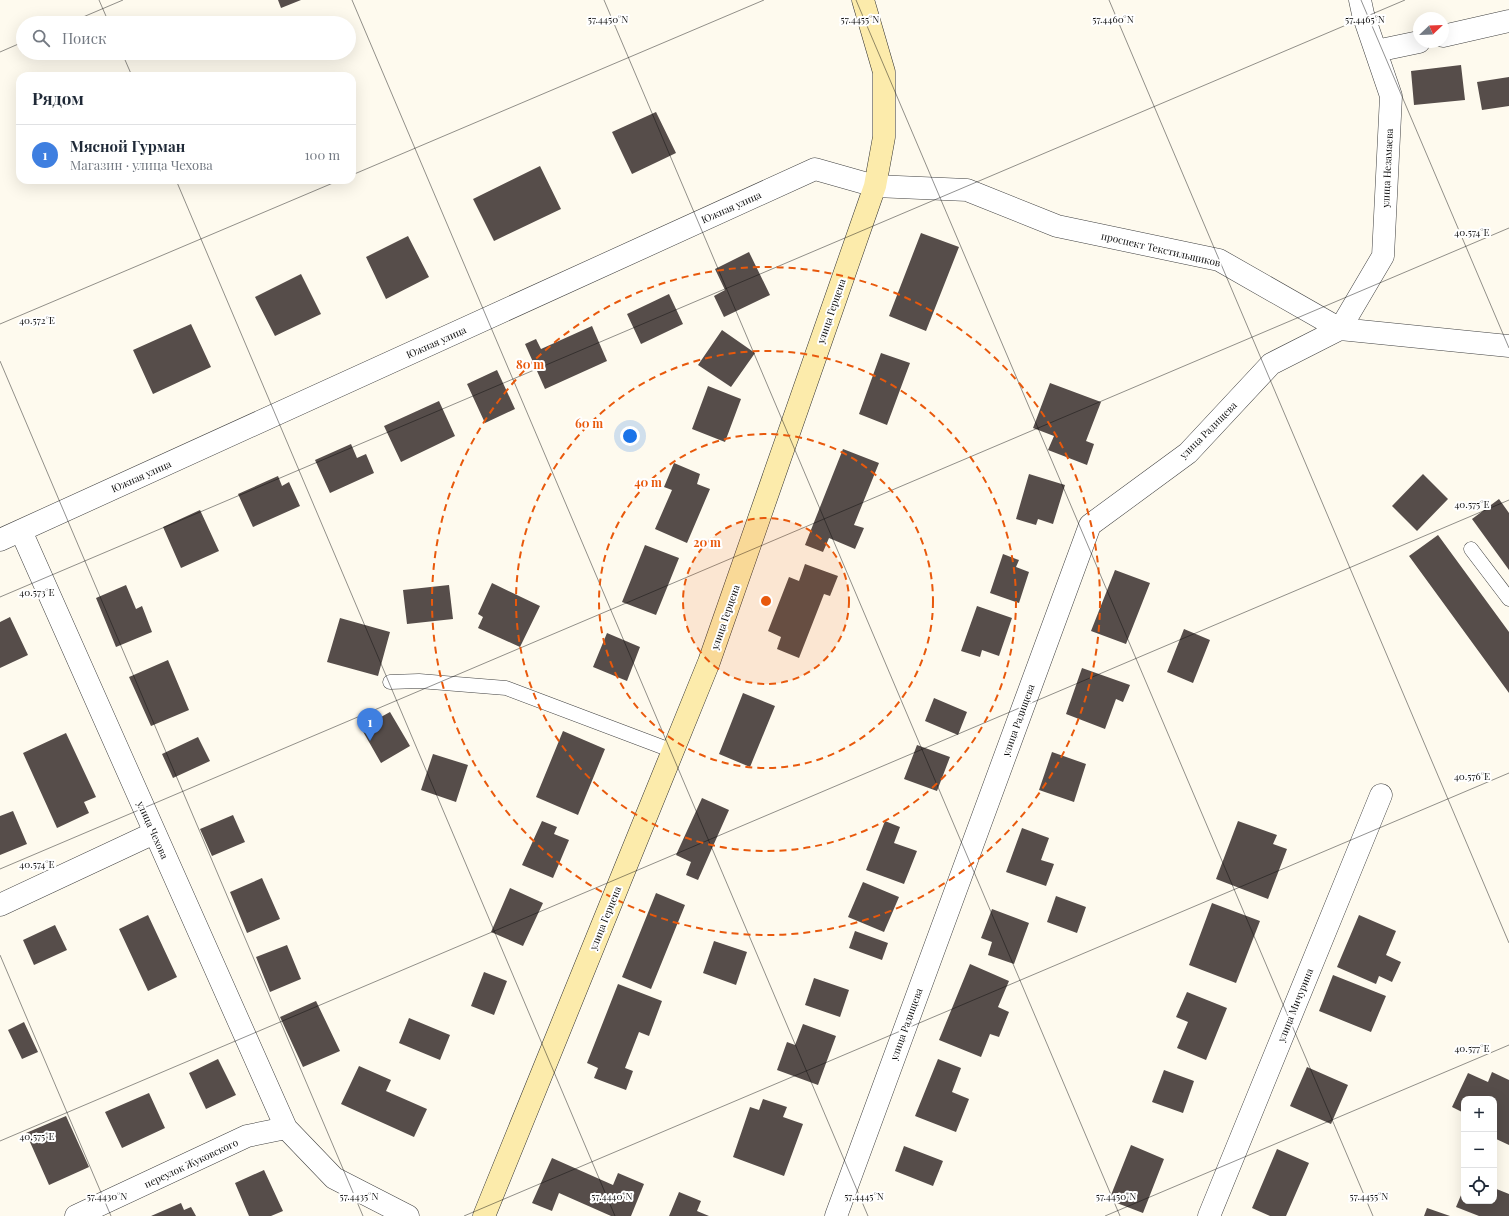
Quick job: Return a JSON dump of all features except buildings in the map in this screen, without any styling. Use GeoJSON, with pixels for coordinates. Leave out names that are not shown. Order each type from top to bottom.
{"type":"FeatureCollection","features":[{"type":"Feature","properties":{"kind":"street","name":"улица Герцена"},"geometry":{"type":"LineString","coordinates":[[484,1216],[709,662],[874,186],[884,137],[884,72],[863,0]]}},
{"type":"Feature","properties":{"kind":"street","name":"улица Незамаева"},"geometry":{"type":"LineString","coordinates":[[1340,330],[1383,256],[1391,96],[1363,14],[1360,0]]}},
{"type":"Feature","properties":{"kind":"street"},"geometry":{"type":"LineString","coordinates":[[1449,35],[1509,21]]}},
{"type":"Feature","properties":{"kind":"street"},"geometry":{"type":"LineString","coordinates":[[1376,51],[1413,43]]}},
{"type":"Feature","properties":{"kind":"street","name":"Южная улица"},"geometry":{"type":"LineString","coordinates":[[0,540],[815,169],[874,186]]}},
{"type":"Feature","properties":{"kind":"street","name":"проспект Текстильщиков"},"geometry":{"type":"LineString","coordinates":[[874,186],[967,190],[1057,226],[1219,260],[1340,330],[1509,346]]}},
{"type":"Feature","properties":{"kind":"street","name":"улица Радищева"},"geometry":{"type":"LineString","coordinates":[[836,1216],[1090,525],[1188,453],[1271,364],[1340,330]]}},
{"type":"Feature","properties":{"kind":"street","name":"улица Чехова"},"geometry":{"type":"LineString","coordinates":[[21,531],[286,1128],[334,1178],[408,1216]]}},
{"type":"Feature","properties":{"kind":"street","name":"улица Мичурина"},"geometry":{"type":"LineString","coordinates":[[1209,1216],[1381,795]]}},
{"type":"Feature","properties":{"kind":"street"},"geometry":{"type":"LineString","coordinates":[[0,905],[154,833]]}},
{"type":"Feature","properties":{"kind":"street","name":"переулок Жуковского"},"geometry":{"type":"LineString","coordinates":[[76,1216],[247,1136],[286,1128]]}},
{"type":"Feature","properties":{"kind":"lane"},"geometry":{"type":"LineString","coordinates":[[1471,549],[1509,599]]}},
{"type":"Feature","properties":{"kind":"lane"},"geometry":{"type":"LineString","coordinates":[[390,682],[419,680],[506,688],[673,750]]}},
{"type":"Feature","properties":{"kind":"place","name":"Мясной Гурман"},"geometry":{"type":"Point","coordinates":[370,741]}}]}
